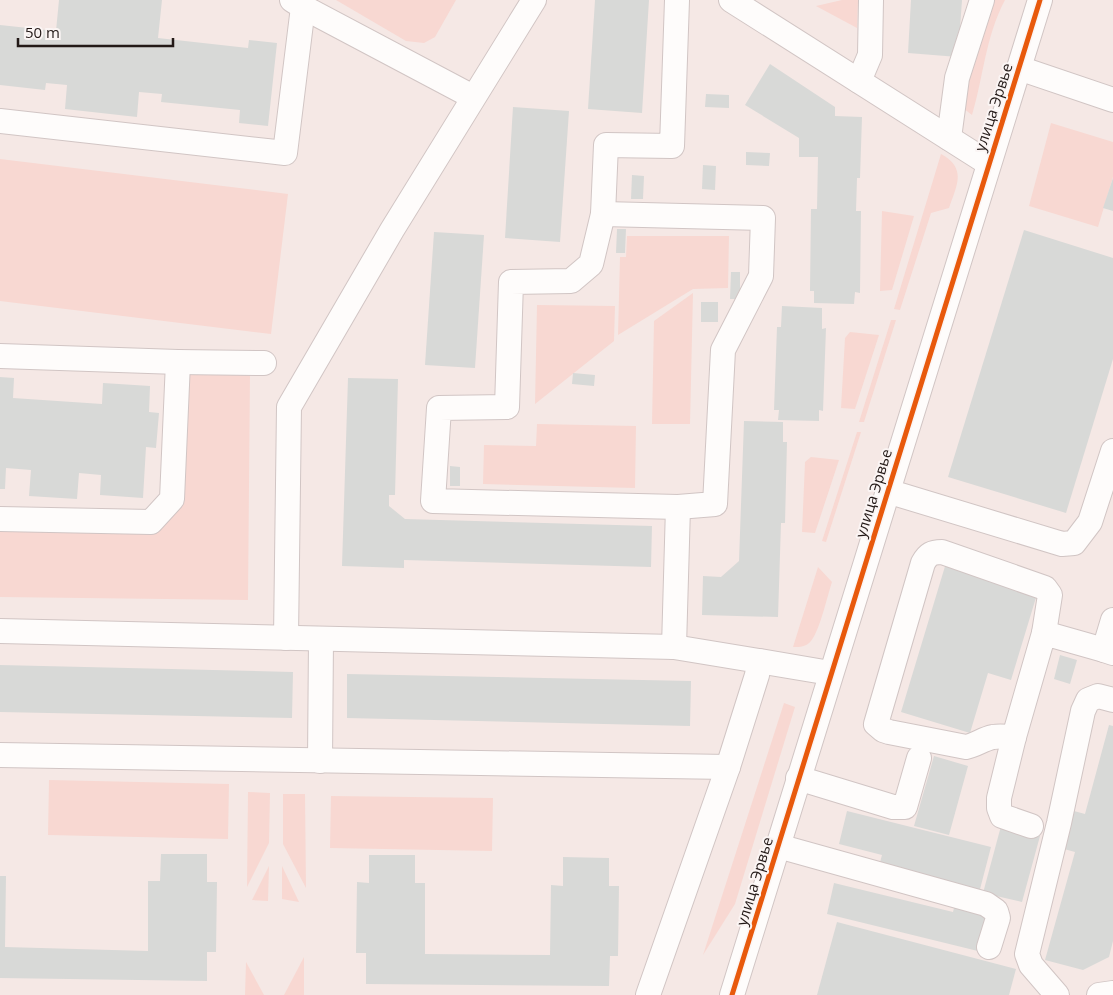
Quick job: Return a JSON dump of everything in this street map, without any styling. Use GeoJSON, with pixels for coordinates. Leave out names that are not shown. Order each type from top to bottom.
{"type":"FeatureCollection","features":[{"type":"Feature","properties":{"kind":"street"},"geometry":{"type":"LineString","coordinates":[[286,638],[289,407],[392,230],[534,0]]}},
{"type":"Feature","properties":{"kind":"street"},"geometry":{"type":"LineString","coordinates":[[603,214],[763,218],[761,276],[723,350],[715,504],[678,507],[433,501],[439,408],[507,407],[511,282],[571,281],[591,264],[603,214],[606,145],[672,146],[677,0]]}},
{"type":"Feature","properties":{"kind":"street"},"geometry":{"type":"LineString","coordinates":[[731,0],[988,163]]}},
{"type":"Feature","properties":{"kind":"street"},"geometry":{"type":"LineString","coordinates":[[859,81],[870,55],[871,0]]}},
{"type":"Feature","properties":{"kind":"street"},"geometry":{"type":"LineString","coordinates":[[948,138],[957,78],[982,0]]}},
{"type":"Feature","properties":{"kind":"street","name":"улица Эрвье"},"geometry":{"type":"LineString","coordinates":[[732,995],[1040,0]]}},
{"type":"Feature","properties":{"kind":"street"},"geometry":{"type":"LineString","coordinates":[[0,121],[285,153],[297,4],[473,96]]}},
{"type":"Feature","properties":{"kind":"street"},"geometry":{"type":"LineString","coordinates":[[1019,68],[1113,100]]}},
{"type":"Feature","properties":{"kind":"street"},"geometry":{"type":"LineString","coordinates":[[0,356],[264,363]]}},
{"type":"Feature","properties":{"kind":"street"},"geometry":{"type":"LineString","coordinates":[[0,519],[151,522],[172,499],[178,362]]}},
{"type":"Feature","properties":{"kind":"street"},"geometry":{"type":"LineString","coordinates":[[887,491],[1062,544],[1074,543],[1090,522],[1113,451]]}},
{"type":"Feature","properties":{"kind":"street"},"geometry":{"type":"LineString","coordinates":[[674,647],[678,507]]}},
{"type":"Feature","properties":{"kind":"street"},"geometry":{"type":"LineString","coordinates":[[1014,737],[995,736],[966,747],[890,732],[883,730],[876,724],[923,563],[927,556],[934,552],[942,552],[1045,588],[1050,595],[1044,633],[1014,737],[999,798],[999,808],[1002,816],[1031,826]]}},
{"type":"Feature","properties":{"kind":"street"},"geometry":{"type":"LineString","coordinates":[[1044,633],[1109,651],[1113,620]]}},
{"type":"Feature","properties":{"kind":"street"},"geometry":{"type":"LineString","coordinates":[[0,631],[674,647],[830,674]]}},
{"type":"Feature","properties":{"kind":"street"},"geometry":{"type":"LineString","coordinates":[[320,761],[321,639]]}},
{"type":"Feature","properties":{"kind":"street"},"geometry":{"type":"LineString","coordinates":[[648,995],[728,767],[757,675],[759,661]]}},
{"type":"Feature","properties":{"kind":"street"},"geometry":{"type":"LineString","coordinates":[[1057,995],[1032,965],[1027,954],[1059,823],[1083,711],[1088,700],[1098,696],[1113,700]]}},
{"type":"Feature","properties":{"kind":"street"},"geometry":{"type":"LineString","coordinates":[[0,755],[728,767]]}},
{"type":"Feature","properties":{"kind":"street"},"geometry":{"type":"LineString","coordinates":[[798,778],[893,807],[905,807],[919,758]]}},
{"type":"Feature","properties":{"kind":"street"},"geometry":{"type":"LineString","coordinates":[[778,846],[986,904],[996,911],[998,918],[989,947]]}},
{"type":"Feature","properties":{"kind":"street"},"geometry":{"type":"LineString","coordinates":[[1099,995],[1113,993]]}},
{"type":"Feature","properties":{"kind":"shaded area"},"geometry":{"type":"Polygon","coordinates":[[[336,0],[456,0],[435,37],[424,43],[406,41],[336,0]]]}},
{"type":"Feature","properties":{"kind":"shaded area"},"geometry":{"type":"Polygon","coordinates":[[[842,0],[858,0],[857,28],[816,6],[842,0]]]}},
{"type":"Feature","properties":{"kind":"shaded area"},"geometry":{"type":"Polygon","coordinates":[[[991,0],[1005,0],[993,28],[972,115],[963,108],[964,88],[991,0]]]}},
{"type":"Feature","properties":{"kind":"shaded area"},"geometry":{"type":"Polygon","coordinates":[[[1051,123],[1113,142],[1113,177],[1098,227],[1029,206],[1051,123]]]}},
{"type":"Feature","properties":{"kind":"shaded area"},"geometry":{"type":"Polygon","coordinates":[[[941,154],[949,159],[957,171],[958,178],[955,192],[949,208],[931,213],[900,310],[894,309],[941,154]]]}},
{"type":"Feature","properties":{"kind":"shaded area"},"geometry":{"type":"Polygon","coordinates":[[[0,159],[288,194],[271,334],[0,301],[0,159]]]}},
{"type":"Feature","properties":{"kind":"shaded area"},"geometry":{"type":"Polygon","coordinates":[[[882,211],[914,216],[892,290],[880,291],[882,211]]]}},
{"type":"Feature","properties":{"kind":"shaded area"},"geometry":{"type":"Polygon","coordinates":[[[627,236],[729,236],[728,288],[693,289],[618,335],[620,257],[626,257],[627,236]]]}},
{"type":"Feature","properties":{"kind":"shaded area"},"geometry":{"type":"Polygon","coordinates":[[[693,293],[690,424],[652,424],[654,321],[693,293]]]}},
{"type":"Feature","properties":{"kind":"shaded area"},"geometry":{"type":"Polygon","coordinates":[[[537,305],[615,306],[614,341],[535,404],[537,305]]]}},
{"type":"Feature","properties":{"kind":"shaded area"},"geometry":{"type":"Polygon","coordinates":[[[891,320],[896,320],[864,422],[859,422],[891,320]]]}},
{"type":"Feature","properties":{"kind":"shaded area"},"geometry":{"type":"Polygon","coordinates":[[[850,332],[879,335],[855,409],[841,408],[845,338],[850,332]]]}},
{"type":"Feature","properties":{"kind":"shaded area"},"geometry":{"type":"Polygon","coordinates":[[[190,372],[250,373],[248,600],[0,597],[0,526],[157,528],[183,385],[190,372]]]}},
{"type":"Feature","properties":{"kind":"shaded area"},"geometry":{"type":"Polygon","coordinates":[[[537,424],[636,426],[635,488],[483,484],[484,445],[536,446],[537,424]]]}},
{"type":"Feature","properties":{"kind":"shaded area"},"geometry":{"type":"Polygon","coordinates":[[[857,432],[861,432],[826,542],[822,541],[857,432]]]}},
{"type":"Feature","properties":{"kind":"shaded area"},"geometry":{"type":"Polygon","coordinates":[[[811,457],[839,460],[815,533],[802,532],[805,462],[811,457]]]}},
{"type":"Feature","properties":{"kind":"shaded area"},"geometry":{"type":"Polygon","coordinates":[[[818,567],[832,582],[823,613],[811,641],[805,646],[793,647],[818,567]]]}},
{"type":"Feature","properties":{"kind":"shaded area"},"geometry":{"type":"Polygon","coordinates":[[[784,703],[795,707],[735,904],[703,955],[784,703]]]}},
{"type":"Feature","properties":{"kind":"shaded area"},"geometry":{"type":"Polygon","coordinates":[[[49,780],[229,784],[228,839],[48,835],[49,780]]]}},
{"type":"Feature","properties":{"kind":"shaded area"},"geometry":{"type":"Polygon","coordinates":[[[248,792],[270,793],[269,843],[247,887],[248,792]]]}},
{"type":"Feature","properties":{"kind":"shaded area"},"geometry":{"type":"Polygon","coordinates":[[[283,794],[305,794],[306,888],[283,844],[283,794]]]}},
{"type":"Feature","properties":{"kind":"shaded area"},"geometry":{"type":"Polygon","coordinates":[[[331,796],[493,798],[492,851],[330,848],[331,796]]]}},
{"type":"Feature","properties":{"kind":"shaded area"},"geometry":{"type":"Polygon","coordinates":[[[269,866],[268,901],[252,900],[269,866]]]}},
{"type":"Feature","properties":{"kind":"shaded area"},"geometry":{"type":"Polygon","coordinates":[[[282,866],[299,902],[282,899],[282,866]]]}},
{"type":"Feature","properties":{"kind":"shaded area"},"geometry":{"type":"Polygon","coordinates":[[[304,957],[304,995],[284,995],[304,957]]]}},
{"type":"Feature","properties":{"kind":"shaded area"},"geometry":{"type":"Polygon","coordinates":[[[246,962],[264,995],[245,995],[246,962]]]}},
{"type":"Feature","properties":{"kind":"building"},"geometry":{"type":"Polygon","coordinates":[[[59,0],[162,0],[158,38],[248,48],[249,40],[277,43],[268,126],[239,123],[240,110],[161,102],[162,94],[139,92],[137,117],[65,109],[67,85],[46,83],[45,90],[0,85],[0,25],[56,31],[59,0]]]}},
{"type":"Feature","properties":{"kind":"building"},"geometry":{"type":"Polygon","coordinates":[[[595,0],[649,0],[642,113],[588,109],[595,0]]]}},
{"type":"Feature","properties":{"kind":"building"},"geometry":{"type":"Polygon","coordinates":[[[911,0],[962,0],[958,57],[908,53],[911,0]]]}},
{"type":"Feature","properties":{"kind":"building"},"geometry":{"type":"Polygon","coordinates":[[[770,64],[835,107],[835,116],[862,117],[860,178],[857,178],[856,211],[861,211],[860,293],[855,292],[854,304],[814,303],[814,291],[810,291],[811,209],[817,209],[818,157],[799,157],[799,138],[745,105],[770,64]]]}},
{"type":"Feature","properties":{"kind":"building"},"geometry":{"type":"Polygon","coordinates":[[[706,94],[729,95],[729,108],[705,107],[706,94]]]}},
{"type":"Feature","properties":{"kind":"building"},"geometry":{"type":"Polygon","coordinates":[[[513,107],[569,111],[560,242],[505,238],[513,107]]]}},
{"type":"Feature","properties":{"kind":"building"},"geometry":{"type":"Polygon","coordinates":[[[746,152],[770,153],[769,166],[746,165],[746,152]]]}},
{"type":"Feature","properties":{"kind":"building"},"geometry":{"type":"Polygon","coordinates":[[[703,165],[716,166],[715,190],[702,189],[703,165]]]}},
{"type":"Feature","properties":{"kind":"building"},"geometry":{"type":"Polygon","coordinates":[[[632,175],[644,176],[643,199],[631,199],[632,175]]]}},
{"type":"Feature","properties":{"kind":"building"},"geometry":{"type":"Polygon","coordinates":[[[1113,178],[1113,211],[1103,208],[1113,178]]]}},
{"type":"Feature","properties":{"kind":"building"},"geometry":{"type":"Polygon","coordinates":[[[617,229],[626,229],[625,253],[616,253],[617,229]]]}},
{"type":"Feature","properties":{"kind":"building"},"geometry":{"type":"Polygon","coordinates":[[[1024,230],[1113,258],[1113,359],[1066,513],[948,477],[1024,230]]]}},
{"type":"Feature","properties":{"kind":"building"},"geometry":{"type":"Polygon","coordinates":[[[434,232],[484,235],[475,368],[425,365],[434,232]]]}},
{"type":"Feature","properties":{"kind":"building"},"geometry":{"type":"Polygon","coordinates":[[[731,272],[740,272],[740,299],[730,299],[731,272]]]}},
{"type":"Feature","properties":{"kind":"building"},"geometry":{"type":"Polygon","coordinates":[[[701,302],[718,302],[718,322],[701,322],[701,302]]]}},
{"type":"Feature","properties":{"kind":"building"},"geometry":{"type":"Polygon","coordinates":[[[782,306],[822,308],[822,329],[826,328],[823,411],[819,410],[819,421],[778,420],[779,410],[774,410],[777,327],[781,327],[782,306]]]}},
{"type":"Feature","properties":{"kind":"building"},"geometry":{"type":"Polygon","coordinates":[[[573,373],[595,375],[594,386],[572,384],[573,373]]]}},
{"type":"Feature","properties":{"kind":"building"},"geometry":{"type":"Polygon","coordinates":[[[0,377],[14,378],[13,398],[102,404],[103,383],[150,386],[149,412],[159,413],[156,448],[146,447],[143,498],[100,495],[101,475],[79,473],[77,499],[29,496],[31,470],[6,468],[5,489],[0,489],[0,377]]]}},
{"type":"Feature","properties":{"kind":"building"},"geometry":{"type":"Polygon","coordinates":[[[348,378],[398,379],[395,495],[389,495],[389,506],[405,519],[652,526],[651,567],[404,560],[404,568],[342,566],[348,378]]]}},
{"type":"Feature","properties":{"kind":"building"},"geometry":{"type":"Polygon","coordinates":[[[744,421],[783,422],[783,442],[787,442],[785,523],[781,523],[778,617],[702,615],[703,576],[721,577],[739,561],[744,421]]]}},
{"type":"Feature","properties":{"kind":"building"},"geometry":{"type":"Polygon","coordinates":[[[450,466],[460,467],[460,486],[450,486],[450,466]]]}},
{"type":"Feature","properties":{"kind":"building"},"geometry":{"type":"Polygon","coordinates":[[[946,563],[1038,591],[1011,680],[988,673],[970,733],[901,712],[946,563]]]}},
{"type":"Feature","properties":{"kind":"building"},"geometry":{"type":"Polygon","coordinates":[[[1060,655],[1077,660],[1070,684],[1054,679],[1060,655]]]}},
{"type":"Feature","properties":{"kind":"building"},"geometry":{"type":"Polygon","coordinates":[[[0,665],[293,672],[292,718],[0,712],[0,665]]]}},
{"type":"Feature","properties":{"kind":"building"},"geometry":{"type":"Polygon","coordinates":[[[347,674],[691,681],[690,726],[347,718],[347,674]]]}},
{"type":"Feature","properties":{"kind":"building"},"geometry":{"type":"Polygon","coordinates":[[[1109,725],[1113,726],[1113,941],[1109,957],[1083,970],[1045,960],[1075,852],[1064,849],[1074,811],[1085,814],[1109,725]]]}},
{"type":"Feature","properties":{"kind":"building"},"geometry":{"type":"Polygon","coordinates":[[[934,756],[968,766],[949,835],[914,826],[934,756]]]}},
{"type":"Feature","properties":{"kind":"building"},"geometry":{"type":"Polygon","coordinates":[[[847,811],[991,847],[979,893],[879,866],[882,855],[839,844],[847,811]]]}},
{"type":"Feature","properties":{"kind":"building"},"geometry":{"type":"Polygon","coordinates":[[[1001,826],[1040,836],[1022,902],[983,893],[1001,826]]]}},
{"type":"Feature","properties":{"kind":"building"},"geometry":{"type":"Polygon","coordinates":[[[161,854],[207,854],[207,882],[217,882],[216,952],[207,952],[207,981],[0,978],[0,876],[6,876],[5,947],[148,951],[148,881],[160,881],[161,854]]]}},
{"type":"Feature","properties":{"kind":"building"},"geometry":{"type":"Polygon","coordinates":[[[369,855],[415,855],[415,883],[425,883],[425,954],[550,955],[551,885],[563,886],[563,857],[609,858],[609,886],[619,886],[618,956],[610,956],[609,986],[366,984],[366,953],[356,953],[357,882],[369,883],[369,855]]]}},
{"type":"Feature","properties":{"kind":"building"},"geometry":{"type":"Polygon","coordinates":[[[834,883],[953,912],[955,904],[995,913],[986,953],[827,914],[834,883]]]}},
{"type":"Feature","properties":{"kind":"building"},"geometry":{"type":"Polygon","coordinates":[[[837,922],[1016,969],[1009,995],[817,995],[837,922]]]}},
{"type":"Feature","properties":{"kind":"cycle path"},"geometry":{"type":"LineString","coordinates":[[732,995],[1040,0]]}}]}
